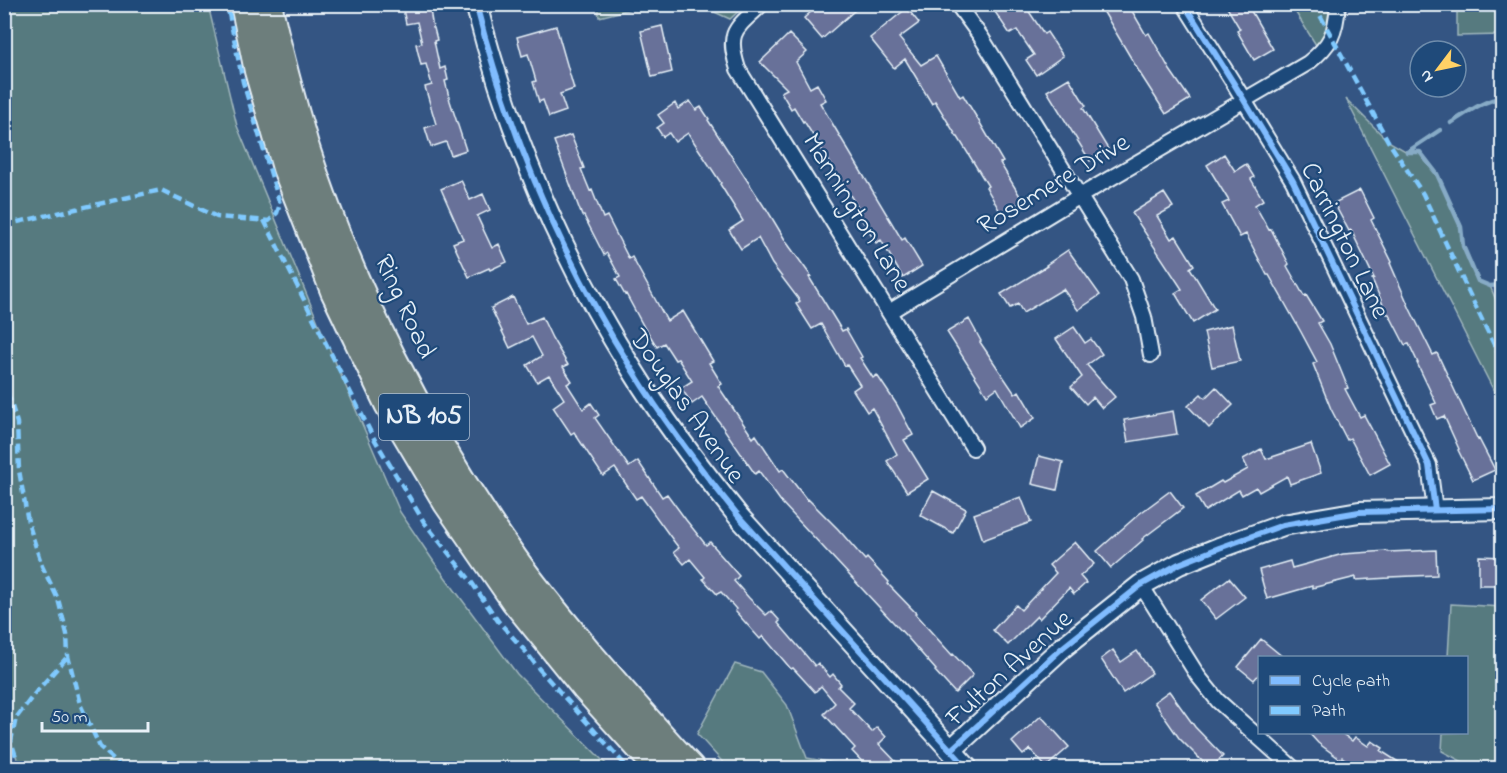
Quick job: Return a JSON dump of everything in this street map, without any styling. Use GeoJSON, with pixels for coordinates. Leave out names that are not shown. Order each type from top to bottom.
{"type":"FeatureCollection","features":[{"type":"Feature","properties":{"kind":"highway","name":"Ring Road"},"geometry":{"type":"LineString","coordinates":[[244,4],[258,71],[286,168],[334,291],[388,404],[447,503],[514,600],[586,689],[658,768]]}},
{"type":"Feature","properties":{"kind":"highway","name":"Ring Road"},"geometry":{"type":"LineString","coordinates":[[267,4],[306,147],[333,223],[368,306],[410,391],[481,512],[511,555],[553,610],[651,725],[691,768]]}},
{"type":"Feature","properties":{"kind":"street","name":"Douglas Avenue"},"geometry":{"type":"LineString","coordinates":[[476,4],[495,75],[516,138],[536,185],[567,254],[597,312],[633,372],[705,475],[740,518],[967,768]]}},
{"type":"Feature","properties":{"kind":"street","name":"Mannington Lane"},"geometry":{"type":"LineString","coordinates":[[762,4],[733,33],[732,51],[738,69],[973,448]]}},
{"type":"Feature","properties":{"kind":"street"},"geometry":{"type":"LineString","coordinates":[[957,4],[981,37],[1131,279],[1144,317],[1151,355]]}},
{"type":"Feature","properties":{"kind":"street","name":"Carrington Lane"},"geometry":{"type":"LineString","coordinates":[[1184,4],[1293,181],[1429,465],[1435,510]]}},
{"type":"Feature","properties":{"kind":"street","name":"Rosemere Drive"},"geometry":{"type":"LineString","coordinates":[[889,312],[1080,196],[1308,63],[1321,53],[1332,38],[1338,4]]}},
{"type":"Feature","properties":{"kind":"street","name":"Fulton Avenue"},"geometry":{"type":"LineString","coordinates":[[951,750],[1062,648],[1141,585],[1179,564],[1283,525],[1359,512],[1503,509]]}},
{"type":"Feature","properties":{"kind":"street"},"geometry":{"type":"LineString","coordinates":[[1141,585],[1198,676],[1218,701],[1293,768]]}},
{"type":"Feature","properties":{"kind":"green space"},"geometry":{"type":"Polygon","coordinates":[[[597,4],[647,4],[647,5],[599,17],[597,4]]]}},
{"type":"Feature","properties":{"kind":"green space"},"geometry":{"type":"Polygon","coordinates":[[[745,4],[730,19],[699,5],[745,4]]]}},
{"type":"Feature","properties":{"kind":"green space"},"geometry":{"type":"Polygon","coordinates":[[[4,5],[208,5],[237,126],[400,512],[517,674],[610,768],[21,768],[5,729],[4,5]]]}},
{"type":"Feature","properties":{"kind":"green space"},"geometry":{"type":"Polygon","coordinates":[[[1291,5],[1338,5],[1321,53],[1291,5]]]}},
{"type":"Feature","properties":{"kind":"green space"},"geometry":{"type":"Polygon","coordinates":[[[1457,5],[1502,5],[1502,35],[1457,36],[1457,5]]]}},
{"type":"Feature","properties":{"kind":"green space"},"geometry":{"type":"Polygon","coordinates":[[[1346,99],[1388,141],[1407,152],[1420,152],[1437,174],[1461,227],[1463,246],[1478,281],[1490,286],[1502,314],[1502,407],[1346,99]]]}},
{"type":"Feature","properties":{"kind":"green space"},"geometry":{"type":"Polygon","coordinates":[[[1500,119],[1502,119],[1502,256],[1500,119]]]}},
{"type":"Feature","properties":{"kind":"green space"},"geometry":{"type":"Polygon","coordinates":[[[1451,604],[1502,607],[1502,768],[1474,768],[1442,751],[1443,734],[1468,734],[1468,656],[1448,656],[1451,604]]]}},
{"type":"Feature","properties":{"kind":"green space"},"geometry":{"type":"Polygon","coordinates":[[[735,664],[761,672],[787,705],[807,758],[851,768],[728,768],[697,734],[735,664]]]}},
{"type":"Feature","properties":{"kind":"building"},"geometry":{"type":"Polygon","coordinates":[[[402,4],[429,4],[437,40],[434,41],[440,69],[445,67],[448,80],[445,81],[450,101],[466,150],[451,155],[446,142],[431,147],[425,128],[436,124],[425,87],[432,85],[426,64],[421,65],[416,44],[422,43],[417,22],[406,24],[402,4]]]}},
{"type":"Feature","properties":{"kind":"building"},"geometry":{"type":"Polygon","coordinates":[[[820,4],[862,4],[822,39],[804,18],[820,4]]]}},
{"type":"Feature","properties":{"kind":"building"},"geometry":{"type":"Polygon","coordinates":[[[999,4],[1024,4],[1044,34],[1047,32],[1063,56],[1036,75],[1026,60],[1034,55],[1017,30],[1010,34],[993,9],[999,4]]]}},
{"type":"Feature","properties":{"kind":"building"},"geometry":{"type":"Polygon","coordinates":[[[1099,4],[1128,4],[1146,35],[1149,33],[1190,99],[1166,114],[1099,4]]]}},
{"type":"Feature","properties":{"kind":"building"},"geometry":{"type":"Polygon","coordinates":[[[1225,4],[1247,4],[1273,49],[1254,60],[1237,31],[1240,29],[1225,4]]]}},
{"type":"Feature","properties":{"kind":"building"},"geometry":{"type":"Polygon","coordinates":[[[907,8],[919,23],[899,38],[921,65],[936,56],[960,97],[963,95],[980,123],[1023,201],[1001,213],[986,187],[988,186],[958,137],[935,101],[932,104],[905,59],[894,68],[870,38],[907,8]]]}},
{"type":"Feature","properties":{"kind":"building"},"geometry":{"type":"Polygon","coordinates":[[[556,26],[574,89],[560,94],[566,111],[549,117],[543,100],[539,102],[528,54],[522,56],[517,37],[556,26]]]}},
{"type":"Feature","properties":{"kind":"building"},"geometry":{"type":"Polygon","coordinates":[[[662,26],[672,72],[652,77],[641,31],[662,26]]]}},
{"type":"Feature","properties":{"kind":"building"},"geometry":{"type":"Polygon","coordinates":[[[789,34],[807,52],[796,62],[810,88],[817,84],[826,100],[820,103],[902,240],[905,238],[922,266],[903,278],[881,240],[876,243],[857,212],[860,211],[804,121],[794,107],[791,109],[781,92],[787,89],[760,62],[789,34]]]}},
{"type":"Feature","properties":{"kind":"building"},"geometry":{"type":"Polygon","coordinates":[[[1069,78],[1086,106],[1083,108],[1108,149],[1090,161],[1047,91],[1069,78]]]}},
{"type":"Feature","properties":{"kind":"building"},"geometry":{"type":"Polygon","coordinates":[[[690,101],[696,110],[701,107],[787,243],[811,276],[809,277],[842,331],[846,329],[873,378],[877,375],[897,405],[913,435],[904,440],[928,479],[907,492],[887,461],[897,454],[872,408],[867,412],[853,390],[860,385],[847,365],[845,366],[821,324],[812,329],[796,304],[800,301],[772,264],[758,238],[741,249],[729,230],[743,221],[688,133],[675,142],[669,133],[663,137],[657,128],[664,123],[658,115],[675,103],[678,109],[690,101]]]}},
{"type":"Feature","properties":{"kind":"building"},"geometry":{"type":"Polygon","coordinates":[[[571,135],[584,168],[581,169],[603,218],[607,216],[629,259],[632,257],[667,321],[683,311],[713,361],[709,363],[722,384],[718,386],[753,438],[756,435],[780,471],[783,469],[807,500],[838,529],[865,560],[867,558],[952,655],[973,675],[955,693],[907,637],[782,503],[759,471],[755,474],[702,397],[692,404],[681,388],[692,381],[664,343],[657,347],[645,329],[616,279],[620,277],[607,253],[604,255],[582,216],[554,141],[571,135]]]}},
{"type":"Feature","properties":{"kind":"building"},"geometry":{"type":"Polygon","coordinates":[[[1224,154],[1235,171],[1246,164],[1254,177],[1251,179],[1263,200],[1255,205],[1269,230],[1271,229],[1289,264],[1287,266],[1304,296],[1306,295],[1322,321],[1318,323],[1330,344],[1348,388],[1345,389],[1360,417],[1364,415],[1390,464],[1370,475],[1350,438],[1347,440],[1331,409],[1313,364],[1317,362],[1301,332],[1246,234],[1240,237],[1222,204],[1229,201],[1207,165],[1224,154]]]}},
{"type":"Feature","properties":{"kind":"building"},"geometry":{"type":"Polygon","coordinates":[[[461,180],[470,200],[483,194],[490,210],[477,216],[492,248],[499,244],[507,262],[469,277],[453,243],[463,239],[441,189],[461,180]]]}},
{"type":"Feature","properties":{"kind":"building"},"geometry":{"type":"Polygon","coordinates":[[[1360,190],[1374,218],[1371,220],[1392,262],[1390,263],[1410,309],[1433,355],[1437,353],[1478,440],[1495,470],[1473,480],[1444,416],[1437,419],[1431,405],[1436,403],[1409,344],[1405,345],[1387,314],[1372,279],[1374,278],[1351,230],[1349,231],[1334,203],[1360,190]]]}},
{"type":"Feature","properties":{"kind":"building"},"geometry":{"type":"Polygon","coordinates":[[[1164,193],[1173,207],[1157,216],[1171,239],[1176,236],[1194,265],[1190,268],[1215,309],[1193,323],[1175,293],[1182,289],[1132,213],[1164,193]]]}},
{"type":"Feature","properties":{"kind":"building"},"geometry":{"type":"Polygon","coordinates":[[[1068,250],[1100,295],[1078,310],[1063,289],[1023,313],[1018,304],[1010,308],[1001,294],[1047,266],[1068,250]]]}},
{"type":"Feature","properties":{"kind":"building"},"geometry":{"type":"Polygon","coordinates":[[[513,297],[526,324],[542,317],[568,365],[563,367],[572,381],[567,384],[583,409],[591,403],[599,415],[595,418],[629,467],[638,461],[662,497],[667,494],[706,545],[710,542],[739,576],[734,581],[749,598],[766,615],[771,611],[780,621],[778,623],[815,666],[818,663],[830,677],[833,674],[841,684],[838,687],[854,703],[849,708],[872,732],[877,727],[886,737],[879,744],[902,768],[868,768],[852,751],[855,748],[824,714],[835,703],[821,686],[815,692],[793,668],[791,669],[763,636],[760,639],[721,592],[717,594],[703,579],[705,577],[690,559],[684,564],[674,552],[679,548],[641,496],[636,499],[615,468],[603,476],[574,432],[571,434],[553,407],[564,399],[549,375],[537,382],[527,365],[542,356],[532,337],[510,348],[491,308],[513,297]]]}},
{"type":"Feature","properties":{"kind":"building"},"geometry":{"type":"Polygon","coordinates":[[[969,319],[980,342],[1015,394],[1019,391],[1035,418],[1020,428],[997,388],[987,395],[947,332],[969,319]]]}},
{"type":"Feature","properties":{"kind":"building"},"geometry":{"type":"Polygon","coordinates":[[[1232,325],[1240,361],[1212,367],[1204,332],[1232,325]]]}},
{"type":"Feature","properties":{"kind":"building"},"geometry":{"type":"Polygon","coordinates":[[[1074,327],[1085,343],[1091,339],[1102,354],[1087,365],[1115,397],[1102,408],[1093,397],[1086,404],[1071,387],[1082,377],[1056,339],[1074,327]]]}},
{"type":"Feature","properties":{"kind":"building"},"geometry":{"type":"Polygon","coordinates":[[[1216,387],[1233,405],[1209,428],[1188,406],[1201,394],[1205,398],[1216,387]]]}},
{"type":"Feature","properties":{"kind":"building"},"geometry":{"type":"Polygon","coordinates":[[[1173,411],[1177,434],[1128,442],[1124,420],[1173,411]]]}},
{"type":"Feature","properties":{"kind":"building"},"geometry":{"type":"Polygon","coordinates":[[[1311,444],[1321,473],[1290,484],[1287,476],[1259,492],[1256,487],[1242,495],[1239,490],[1205,511],[1196,496],[1248,469],[1243,459],[1261,449],[1266,459],[1311,444]]]}},
{"type":"Feature","properties":{"kind":"building"},"geometry":{"type":"Polygon","coordinates":[[[1039,456],[1063,462],[1057,490],[1032,484],[1039,456]]]}},
{"type":"Feature","properties":{"kind":"building"},"geometry":{"type":"Polygon","coordinates":[[[933,491],[966,509],[953,533],[920,515],[933,491]]]}},
{"type":"Feature","properties":{"kind":"building"},"geometry":{"type":"Polygon","coordinates":[[[1170,491],[1183,508],[1142,539],[1111,568],[1097,551],[1139,514],[1170,491]]]}},
{"type":"Feature","properties":{"kind":"building"},"geometry":{"type":"Polygon","coordinates":[[[1021,497],[1031,522],[983,540],[974,514],[1021,497]]]}},
{"type":"Feature","properties":{"kind":"building"},"geometry":{"type":"Polygon","coordinates":[[[1075,542],[1094,564],[1080,576],[1086,583],[1074,594],[1069,588],[1039,619],[1037,616],[1008,645],[993,630],[1016,605],[1021,610],[1056,573],[1049,565],[1075,542]]]}},
{"type":"Feature","properties":{"kind":"building"},"geometry":{"type":"Polygon","coordinates":[[[1436,550],[1437,575],[1356,580],[1356,577],[1312,588],[1312,586],[1267,599],[1259,570],[1290,561],[1292,568],[1343,554],[1436,550]]]}},
{"type":"Feature","properties":{"kind":"building"},"geometry":{"type":"Polygon","coordinates":[[[1479,556],[1503,557],[1503,585],[1479,585],[1479,556]]]}},
{"type":"Feature","properties":{"kind":"building"},"geometry":{"type":"Polygon","coordinates":[[[1229,578],[1245,597],[1216,619],[1201,600],[1229,578]]]}},
{"type":"Feature","properties":{"kind":"building"},"geometry":{"type":"Polygon","coordinates":[[[1261,639],[1282,656],[1258,656],[1258,675],[1254,680],[1238,667],[1261,639]]]}},
{"type":"Feature","properties":{"kind":"building"},"geometry":{"type":"Polygon","coordinates":[[[1113,650],[1121,662],[1137,651],[1152,673],[1123,693],[1101,659],[1113,650]]]}},
{"type":"Feature","properties":{"kind":"building"},"geometry":{"type":"Polygon","coordinates":[[[1169,691],[1195,727],[1223,756],[1211,768],[1179,738],[1154,702],[1169,691]]]}},
{"type":"Feature","properties":{"kind":"building"},"geometry":{"type":"Polygon","coordinates":[[[1041,716],[1069,747],[1046,767],[1030,749],[1023,755],[1012,742],[1041,716]]]}},
{"type":"Feature","properties":{"kind":"building"},"geometry":{"type":"Polygon","coordinates":[[[1310,734],[1343,734],[1352,741],[1355,737],[1368,746],[1372,741],[1383,748],[1381,751],[1408,768],[1358,768],[1342,757],[1340,759],[1310,734]]]}},
{"type":"Feature","properties":{"kind":"waterway"},"geometry":{"type":"LineString","coordinates":[[1451,123],[1482,104],[1502,98]]}},
{"type":"Feature","properties":{"kind":"waterway"},"geometry":{"type":"LineString","coordinates":[[1407,152],[1440,130]]}},
{"type":"Feature","properties":{"kind":"waterway"},"geometry":{"type":"LineString","coordinates":[[1407,152],[1420,152],[1437,174],[1461,227],[1463,246],[1478,281],[1490,286],[1502,285]]}},
{"type":"Feature","properties":{"kind":"marked path"},"geometry":{"type":"LineString","coordinates":[[4,224],[161,190],[217,217],[269,221],[277,213],[280,204],[243,82],[227,4]]}},
{"type":"Feature","properties":{"kind":"marked path"},"geometry":{"type":"LineString","coordinates":[[1314,4],[1388,141],[1423,194],[1502,361]]}},
{"type":"Feature","properties":{"kind":"marked path"},"geometry":{"type":"LineString","coordinates":[[264,220],[372,435],[424,522],[470,580],[498,621],[628,768]]}},
{"type":"Feature","properties":{"kind":"marked path"},"geometry":{"type":"LineString","coordinates":[[4,380],[17,423],[19,470],[28,522],[42,566],[58,599],[67,634],[68,656],[80,704],[100,747],[126,768]]}},
{"type":"Feature","properties":{"kind":"marked path"},"geometry":{"type":"LineString","coordinates":[[21,768],[11,741],[16,718],[68,656]]}},
{"type":"Feature","properties":{"kind":"cycle path"},"geometry":{"type":"LineString","coordinates":[[476,4],[504,100],[540,194],[583,284],[645,390],[684,446],[740,518],[967,768]]}},
{"type":"Feature","properties":{"kind":"cycle path"},"geometry":{"type":"LineString","coordinates":[[1184,4],[1293,181],[1429,465],[1435,510]]}},
{"type":"Feature","properties":{"kind":"cycle path"},"geometry":{"type":"LineString","coordinates":[[951,750],[1062,648],[1141,585],[1179,564],[1283,525],[1359,512],[1502,509]]}}]}
